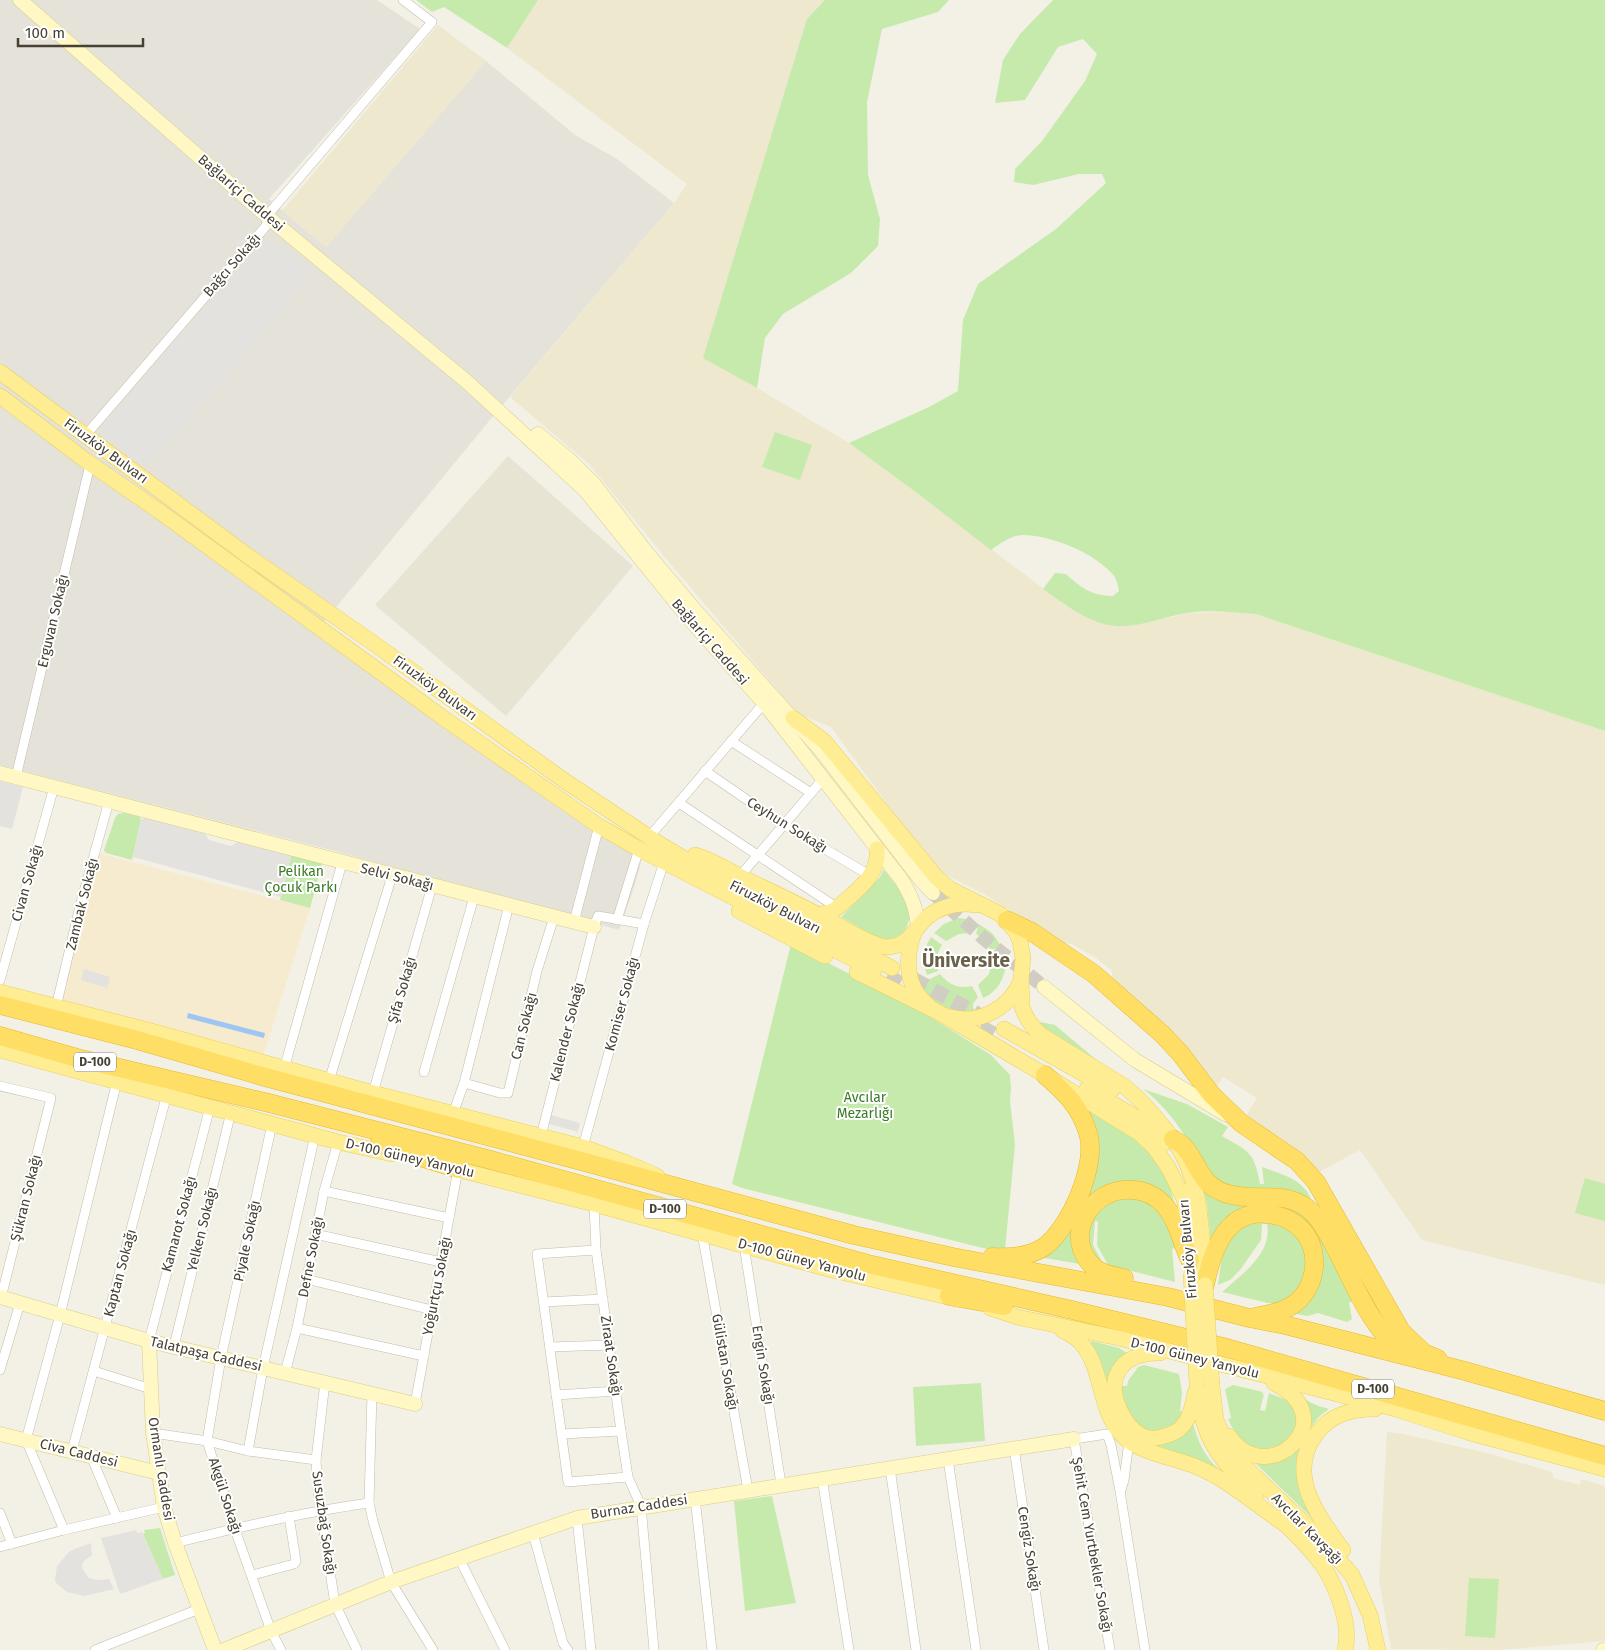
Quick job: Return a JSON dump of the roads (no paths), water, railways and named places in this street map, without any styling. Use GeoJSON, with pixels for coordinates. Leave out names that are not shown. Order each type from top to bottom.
{"type":"FeatureCollection","features":[{"type":"Feature","properties":{"kind":"highway"},"geometry":{"type":"LineString","coordinates":[[1007,920],[1021,926],[1073,958],[1123,998],[1171,1044],[1211,1094],[1241,1123],[1296,1161],[1316,1182],[1394,1322],[1406,1337],[1424,1353],[1465,1371]]}},
{"type":"Feature","properties":{"kind":"highway","name":"D-100"},"geometry":{"type":"LineString","coordinates":[[0,1005],[137,1040],[274,1080],[673,1185],[854,1235],[953,1257],[1168,1297],[1465,1371],[1605,1411]]}},
{"type":"Feature","properties":{"kind":"highway","name":"D-100"},"geometry":{"type":"LineString","coordinates":[[0,1036],[77,1058],[265,1102],[491,1160],[868,1264],[1072,1310],[1294,1366],[1605,1456]]}},
{"type":"Feature","properties":{"kind":"highway"},"geometry":{"type":"LineString","coordinates":[[953,1257],[1012,1257],[1035,1251],[1043,1247],[1054,1237],[1069,1214],[1086,1179],[1091,1150],[1089,1135],[1078,1108],[1045,1075]]}},
{"type":"Feature","properties":{"kind":"highway"},"geometry":{"type":"LineString","coordinates":[[191,1085],[201,1094],[262,1113],[399,1149],[458,1169]]}},
{"type":"Feature","properties":{"kind":"highway"},"geometry":{"type":"LineString","coordinates":[[1173,1139],[1184,1147],[1203,1178],[1220,1191],[1229,1195],[1280,1197],[1300,1203],[1308,1209],[1326,1232],[1382,1334],[1391,1344],[1408,1357]]}},
{"type":"Feature","properties":{"kind":"highway"},"geometry":{"type":"LineString","coordinates":[[1168,1297],[1139,1281],[1106,1275],[1091,1264],[1081,1238],[1082,1222],[1087,1211],[1094,1203],[1111,1192],[1130,1190],[1149,1194],[1158,1199],[1170,1214],[1191,1267]]}},
{"type":"Feature","properties":{"kind":"highway"},"geometry":{"type":"LineString","coordinates":[[1205,1285],[1212,1257],[1218,1243],[1229,1227],[1253,1214],[1277,1216],[1296,1224],[1304,1232],[1313,1251],[1314,1270],[1312,1279],[1306,1290],[1292,1306],[1249,1318]]}},
{"type":"Feature","properties":{"kind":"highway"},"geometry":{"type":"LineString","coordinates":[[949,1296],[1077,1321],[1140,1328]]}},
{"type":"Feature","properties":{"kind":"main road","name":"Bağlariçi Caddesi"},"geometry":{"type":"LineString","coordinates":[[20,0],[269,218],[466,382],[512,413],[571,460],[594,484],[686,615],[764,703],[901,879],[917,910],[916,931]]}},
{"type":"Feature","properties":{"kind":"main road","name":"Firuzköy Bulvarı"},"geometry":{"type":"LineString","coordinates":[[0,372],[248,556],[562,779],[654,840],[722,881],[778,907],[889,972],[664,862],[599,826],[442,717],[92,465],[5,399]]}},
{"type":"Feature","properties":{"kind":"main road"},"geometry":{"type":"LineString","coordinates":[[5,399],[29,408],[66,434],[85,436]]}},
{"type":"Feature","properties":{"kind":"main road"},"geometry":{"type":"LineString","coordinates":[[92,465],[110,465],[119,469],[148,491],[172,499]]}},
{"type":"Feature","properties":{"kind":"main road","name":"Bağlariçi Caddesi"},"geometry":{"type":"LineString","coordinates":[[626,532],[647,553],[694,609],[819,748],[933,893]]}},
{"type":"Feature","properties":{"kind":"main road"},"geometry":{"type":"LineString","coordinates":[[335,639],[345,633],[377,652],[394,659]]}},
{"type":"Feature","properties":{"kind":"main road"},"geometry":{"type":"LineString","coordinates":[[793,718],[825,742],[937,878],[950,889],[995,911],[1007,920],[1016,932],[1022,949],[1022,1006],[1025,1015],[1034,1029],[1124,1086],[1158,1120]]}},
{"type":"Feature","properties":{"kind":"main road","name":"Selvi Sokağı"},"geometry":{"type":"LineString","coordinates":[[9,777],[110,801],[342,863],[594,927]]}},
{"type":"Feature","properties":{"kind":"main road"},"geometry":{"type":"LineString","coordinates":[[654,840],[699,856],[879,945],[892,946],[906,940],[926,919],[950,905],[964,903],[982,906]]}},
{"type":"Feature","properties":{"kind":"main road"},"geometry":{"type":"LineString","coordinates":[[819,915],[833,911],[871,876],[877,864],[877,849]]}},
{"type":"Feature","properties":{"kind":"main road"},"geometry":{"type":"LineString","coordinates":[[664,862],[690,882],[720,901],[938,1012],[1139,1133],[1154,1147],[1168,1167],[1184,1202]]}},
{"type":"Feature","properties":{"kind":"main road"},"geometry":{"type":"LineString","coordinates":[[916,931],[910,944],[909,976],[915,990],[925,1003],[938,1012],[953,1018],[969,1019],[986,1016],[995,1012],[1007,1002],[1017,990],[1021,979]]}},
{"type":"Feature","properties":{"kind":"main road"},"geometry":{"type":"LineString","coordinates":[[1044,987],[1135,1060],[1241,1123]]}},
{"type":"Feature","properties":{"kind":"main road"},"geometry":{"type":"LineString","coordinates":[[0,992],[155,1032],[373,1093],[582,1147],[628,1162],[673,1185]]}},
{"type":"Feature","properties":{"kind":"main road","name":"Firuzköy Bulvarı"},"geometry":{"type":"LineString","coordinates":[[1216,1420],[1204,1385],[1182,1178],[1176,1164],[1164,1145],[1147,1126],[1134,1116],[1002,1033],[1122,1096],[1158,1120],[1183,1155],[1195,1185],[1200,1216],[1205,1285],[1204,1385],[1205,1428],[1217,1451],[1286,1525]]}},
{"type":"Feature","properties":{"kind":"main road","name":"D-100 Güney Yanyolu"},"geometry":{"type":"LineString","coordinates":[[0,1050],[338,1142],[458,1169],[828,1268],[949,1296],[1018,1317],[1119,1338],[1396,1409],[1470,1433],[1605,1469]]}},
{"type":"Feature","properties":{"kind":"main road","name":"Talatpaşa Caddesi"},"geometry":{"type":"LineString","coordinates":[[0,1297],[149,1341],[415,1404]]}},
{"type":"Feature","properties":{"kind":"main road"},"geometry":{"type":"LineString","coordinates":[[1051,1324],[1074,1336],[1086,1350],[1091,1358],[1108,1414],[1121,1434],[1129,1441],[1141,1448],[1192,1464],[1208,1472],[1286,1525]]}},
{"type":"Feature","properties":{"kind":"main road","name":"Ormanlı Caddesi"},"geometry":{"type":"LineString","coordinates":[[149,1341],[153,1432],[164,1507],[175,1543],[215,1650]]}},
{"type":"Feature","properties":{"kind":"main road"},"geometry":{"type":"LineString","coordinates":[[1180,1354],[1151,1353],[1139,1355],[1129,1359],[1120,1368],[1114,1379],[1113,1389],[1119,1410],[1131,1428],[1148,1438],[1160,1438],[1180,1430],[1187,1422],[1204,1385]]}},
{"type":"Feature","properties":{"kind":"main road"},"geometry":{"type":"LineString","coordinates":[[1216,1420],[1232,1440],[1243,1449],[1254,1454],[1269,1456],[1288,1450],[1295,1444],[1300,1437],[1304,1421],[1297,1402],[1290,1392],[1259,1374]]}},
{"type":"Feature","properties":{"kind":"main road"},"geometry":{"type":"LineString","coordinates":[[1545,1394],[1570,1395],[1605,1402]]}},
{"type":"Feature","properties":{"kind":"main road"},"geometry":{"type":"LineString","coordinates":[[1370,1616],[1366,1592],[1361,1580],[1311,1501],[1305,1480],[1304,1460],[1312,1439],[1327,1421],[1336,1416],[1355,1410],[1396,1409]]}},
{"type":"Feature","properties":{"kind":"main road","name":"Avcılar Kavşağı"},"geometry":{"type":"LineString","coordinates":[[1216,1420],[1227,1445],[1242,1464],[1322,1539],[1352,1575],[1370,1616],[1375,1646]]}},
{"type":"Feature","properties":{"kind":"main road","name":"Civa Caddesi"},"geometry":{"type":"LineString","coordinates":[[0,1434],[159,1473]]}},
{"type":"Feature","properties":{"kind":"main road","name":"Burnaz Caddesi"},"geometry":{"type":"LineString","coordinates":[[224,1650],[391,1582],[576,1518],[640,1506],[1074,1439]]}},
{"type":"Feature","properties":{"kind":"main road","name":"Avcılar Kavşağı"},"geometry":{"type":"LineString","coordinates":[[1286,1525],[1316,1556],[1326,1570],[1343,1613],[1347,1645]]}},
{"type":"Feature","properties":{"kind":"street","name":"Bağcı Sokağı"},"geometry":{"type":"LineString","coordinates":[[85,436],[266,226],[271,211],[432,22],[403,0]]}},
{"type":"Feature","properties":{"kind":"street","name":"Erguvan Sokağı"},"geometry":{"type":"LineString","coordinates":[[9,777],[89,469],[92,465]]}},
{"type":"Feature","properties":{"kind":"street"},"geometry":{"type":"LineString","coordinates":[[654,840],[679,802],[764,703]]}},
{"type":"Feature","properties":{"kind":"street"},"geometry":{"type":"LineString","coordinates":[[731,741],[811,793]]}},
{"type":"Feature","properties":{"kind":"street","name":"Ceyhun Sokağı"},"geometry":{"type":"LineString","coordinates":[[705,771],[784,824],[871,876]]}},
{"type":"Feature","properties":{"kind":"street"},"geometry":{"type":"LineString","coordinates":[[740,876],[822,779]]}},
{"type":"Feature","properties":{"kind":"street","name":"Civan Sokağı"},"geometry":{"type":"LineString","coordinates":[[0,980],[54,787]]}},
{"type":"Feature","properties":{"kind":"street","name":"Zambak Sokağı"},"geometry":{"type":"LineString","coordinates":[[56,1007],[80,906],[110,801]]}},
{"type":"Feature","properties":{"kind":"street"},"geometry":{"type":"LineString","coordinates":[[679,802],[830,903]]}},
{"type":"Feature","properties":{"kind":"street"},"geometry":{"type":"LineString","coordinates":[[574,922],[599,826]]}},
{"type":"Feature","properties":{"kind":"street"},"geometry":{"type":"LineString","coordinates":[[617,920],[639,849]]}},
{"type":"Feature","properties":{"kind":"street","name":"Komiser Sokağı"},"geometry":{"type":"LineString","coordinates":[[582,1147],[644,924],[664,862]]}},
{"type":"Feature","properties":{"kind":"street"},"geometry":{"type":"LineString","coordinates":[[284,1069],[342,863]]}},
{"type":"Feature","properties":{"kind":"street"},"geometry":{"type":"LineString","coordinates":[[329,1081],[392,876]]}},
{"type":"Feature","properties":{"kind":"street","name":"Şifa Sokağı"},"geometry":{"type":"LineString","coordinates":[[373,1093],[432,886]]}},
{"type":"Feature","properties":{"kind":"street"},"geometry":{"type":"LineString","coordinates":[[424,1072],[474,897]]}},
{"type":"Feature","properties":{"kind":"street"},"geometry":{"type":"LineString","coordinates":[[453,1114],[464,1084],[509,906]]}},
{"type":"Feature","properties":{"kind":"street"},"geometry":{"type":"LineString","coordinates":[[594,927],[598,916],[644,924]]}},
{"type":"Feature","properties":{"kind":"street","name":"Can Sokağı"},"geometry":{"type":"LineString","coordinates":[[464,1084],[500,1093],[508,1092],[537,971],[554,917]]}},
{"type":"Feature","properties":{"kind":"street","name":"Kalender Sokağı"},"geometry":{"type":"LineString","coordinates":[[541,1136],[594,927]]}},
{"type":"Feature","properties":{"kind":"street"},"geometry":{"type":"LineString","coordinates":[[64,1530],[26,1440],[60,1315],[117,1081]]}},
{"type":"Feature","properties":{"kind":"street","name":"Şükran Sokağı"},"geometry":{"type":"LineString","coordinates":[[0,1086],[51,1098],[0,1297]]}},
{"type":"Feature","properties":{"kind":"street","name":"Kaptan Sokağı"},"geometry":{"type":"LineString","coordinates":[[72,1452],[167,1094]]}},
{"type":"Feature","properties":{"kind":"street","name":"Kamarot Sokağı"},"geometry":{"type":"LineString","coordinates":[[149,1341],[210,1107]]}},
{"type":"Feature","properties":{"kind":"street","name":"Yelken Sokağı"},"geometry":{"type":"LineString","coordinates":[[174,1346],[231,1112]]}},
{"type":"Feature","properties":{"kind":"street","name":"Piyale Sokağı"},"geometry":{"type":"LineString","coordinates":[[221,1358],[272,1124]]}},
{"type":"Feature","properties":{"kind":"street"},"geometry":{"type":"LineString","coordinates":[[248,1451],[263,1368],[315,1135]]}},
{"type":"Feature","properties":{"kind":"street","name":"Defne Sokağı"},"geometry":{"type":"LineString","coordinates":[[285,1373],[297,1328],[324,1191],[338,1142]]}},
{"type":"Feature","properties":{"kind":"street","name":"Yoğurtçu Sokağı"},"geometry":{"type":"LineString","coordinates":[[415,1404],[458,1169]]}},
{"type":"Feature","properties":{"kind":"street"},"geometry":{"type":"LineString","coordinates":[[324,1191],[449,1218]]}},
{"type":"Feature","properties":{"kind":"street","name":"Ziraat Sokağı"},"geometry":{"type":"LineString","coordinates":[[594,1204],[596,1250],[628,1477],[640,1506],[654,1650]]}},
{"type":"Feature","properties":{"kind":"street"},"geometry":{"type":"LineString","coordinates":[[315,1234],[441,1262]]}},
{"type":"Feature","properties":{"kind":"street","name":"Gülistan Sokağı"},"geometry":{"type":"LineString","coordinates":[[702,1234],[748,1490]]}},
{"type":"Feature","properties":{"kind":"street","name":"Engin Sokağı"},"geometry":{"type":"LineString","coordinates":[[744,1245],[781,1484]]}},
{"type":"Feature","properties":{"kind":"street"},"geometry":{"type":"LineString","coordinates":[[596,1250],[537,1254],[568,1482],[628,1477]]}},
{"type":"Feature","properties":{"kind":"street"},"geometry":{"type":"LineString","coordinates":[[306,1278],[432,1310]]}},
{"type":"Feature","properties":{"kind":"street"},"geometry":{"type":"LineString","coordinates":[[544,1302],[603,1299]]}},
{"type":"Feature","properties":{"kind":"street"},"geometry":{"type":"LineString","coordinates":[[0,1370],[20,1303]]}},
{"type":"Feature","properties":{"kind":"street"},"geometry":{"type":"LineString","coordinates":[[297,1328],[424,1356]]}},
{"type":"Feature","properties":{"kind":"street"},"geometry":{"type":"LineString","coordinates":[[550,1347],[610,1345]]}},
{"type":"Feature","properties":{"kind":"street","name":"Akgül Sokağı"},"geometry":{"type":"LineString","coordinates":[[221,1358],[207,1441],[271,1631],[282,1650]]}},
{"type":"Feature","properties":{"kind":"street"},"geometry":{"type":"LineString","coordinates":[[94,1371],[151,1389]]}},
{"type":"Feature","properties":{"kind":"street","name":"Susuzbağ Sokağı"},"geometry":{"type":"LineString","coordinates":[[325,1382],[316,1460],[321,1509],[335,1604],[357,1650]]}},
{"type":"Feature","properties":{"kind":"street"},"geometry":{"type":"LineString","coordinates":[[556,1395],[616,1391]]}},
{"type":"Feature","properties":{"kind":"street"},"geometry":{"type":"LineString","coordinates":[[372,1394],[369,1502],[391,1582],[433,1650]]}},
{"type":"Feature","properties":{"kind":"street"},"geometry":{"type":"LineString","coordinates":[[562,1434],[621,1431]]}},
{"type":"Feature","properties":{"kind":"street"},"geometry":{"type":"LineString","coordinates":[[153,1432],[207,1441],[248,1451],[316,1460]]}},
{"type":"Feature","properties":{"kind":"street"},"geometry":{"type":"LineString","coordinates":[[1074,1439],[1107,1434],[1111,1445],[1145,1650]]}},
{"type":"Feature","properties":{"kind":"street","name":"Şehit Cem Yurtbekler Sokağı"},"geometry":{"type":"LineString","coordinates":[[1074,1439],[1110,1650]]}},
{"type":"Feature","properties":{"kind":"street"},"geometry":{"type":"LineString","coordinates":[[1120,1491],[1124,1480],[1129,1441]]}},
{"type":"Feature","properties":{"kind":"street","name":"Cengiz Sokağı"},"geometry":{"type":"LineString","coordinates":[[1014,1448],[1044,1650]]}},
{"type":"Feature","properties":{"kind":"street"},"geometry":{"type":"LineString","coordinates":[[91,1456],[117,1518]]}},
{"type":"Feature","properties":{"kind":"street"},"geometry":{"type":"LineString","coordinates":[[948,1459],[976,1650]]}},
{"type":"Feature","properties":{"kind":"street"},"geometry":{"type":"LineString","coordinates":[[890,1468],[916,1650]]}},
{"type":"Feature","properties":{"kind":"street"},"geometry":{"type":"LineString","coordinates":[[822,1478],[849,1650]]}},
{"type":"Feature","properties":{"kind":"street"},"geometry":{"type":"LineString","coordinates":[[695,1498],[712,1650]]}},
{"type":"Feature","properties":{"kind":"street"},"geometry":{"type":"LineString","coordinates":[[175,1543],[321,1509],[369,1502]]}},
{"type":"Feature","properties":{"kind":"street"},"geometry":{"type":"LineString","coordinates":[[0,1547],[164,1507]]}},
{"type":"Feature","properties":{"kind":"street"},"geometry":{"type":"LineString","coordinates":[[0,1513],[12,1544]]}},
{"type":"Feature","properties":{"kind":"street"},"geometry":{"type":"LineString","coordinates":[[253,1575],[294,1564],[296,1561],[289,1516]]}},
{"type":"Feature","properties":{"kind":"street"},"geometry":{"type":"LineString","coordinates":[[576,1518],[591,1650]]}},
{"type":"Feature","properties":{"kind":"street"},"geometry":{"type":"LineString","coordinates":[[533,1533],[563,1643],[568,1650]]}},
{"type":"Feature","properties":{"kind":"street"},"geometry":{"type":"LineString","coordinates":[[459,1558],[505,1650]]}},
{"type":"Feature","properties":{"kind":"street"},"geometry":{"type":"LineString","coordinates":[[95,1650],[199,1609]]}},
{"type":"Feature","properties":{"kind":"water"},"geometry":{"type":"Polygon","coordinates":[[[188,1013],[265,1033],[264,1038],[187,1018],[188,1013]]]}},
{"type":"Feature","properties":{"kind":"tunnel"},"geometry":{"type":"LineString","coordinates":[[933,893],[982,937],[1044,987]]}},
{"type":"Feature","properties":{"kind":"tunnel"},"geometry":{"type":"LineString","coordinates":[[887,976],[923,996]]}},
{"type":"Feature","properties":{"kind":"tunnel"},"geometry":{"type":"LineString","coordinates":[[913,979],[981,1016]]}},
{"type":"Feature","properties":{"kind":"tunnel"},"geometry":{"type":"LineString","coordinates":[[960,1016],[999,1037]]}},
{"type":"Feature","properties":{"kind":"district","name":"Üniversite"},"geometry":{"type":"Point","coordinates":[966,960]}},
{"type":"Feature","properties":{"kind":"park label","name":"Pelikan Çocuk Parkı"},"geometry":{"type":"Point","coordinates":[301,880]}},
{"type":"Feature","properties":{"kind":"park label","name":"Avcılar Mezarlığı"},"geometry":{"type":"Point","coordinates":[865,1106]}}]}
